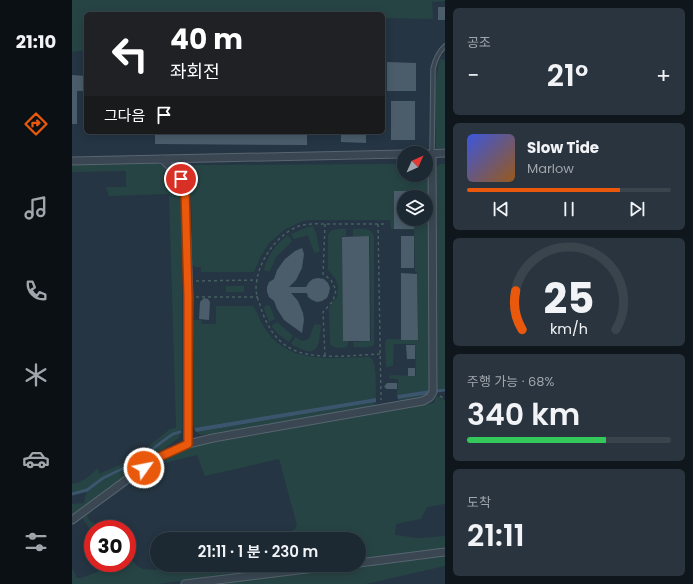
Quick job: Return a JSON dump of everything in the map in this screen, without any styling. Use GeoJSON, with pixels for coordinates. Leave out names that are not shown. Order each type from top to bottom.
{"type":"FeatureCollection","features":[{"type":"Feature","properties":{"kind":"street"},"geometry":{"type":"LineString","coordinates":[[433,154],[445,153]]}},
{"type":"Feature","properties":{"kind":"street"},"geometry":{"type":"LineString","coordinates":[[72,161],[397,154]]}},
{"type":"Feature","properties":{"kind":"street"},"geometry":{"type":"LineString","coordinates":[[162,159],[175,170],[181,179],[185,190],[188,281],[188,444]]}},
{"type":"Feature","properties":{"kind":"street"},"geometry":{"type":"LineString","coordinates":[[72,520],[155,459],[188,444],[213,438],[423,401],[430,397],[433,392],[429,182]]}},
{"type":"Feature","properties":{"kind":"street"},"geometry":{"type":"LineString","coordinates":[[366,562],[445,552]]}},
{"type":"Feature","properties":{"kind":"street"},"geometry":{"type":"LineString","coordinates":[[185,584],[283,572]]}},
{"type":"Feature","properties":{"kind":"lane"},"geometry":{"type":"LineString","coordinates":[[429,146],[433,69],[435,60],[445,46]]}},
{"type":"Feature","properties":{"kind":"path"},"geometry":{"type":"LineString","coordinates":[[380,354],[325,356],[308,355],[295,350],[276,337],[266,322],[256,288],[269,251],[287,232],[310,224],[387,224]]}},
{"type":"Feature","properties":{"kind":"path"},"geometry":{"type":"LineString","coordinates":[[325,224],[323,274],[332,280],[336,290],[333,301],[323,312],[325,356]]}},
{"type":"Feature","properties":{"kind":"path"},"geometry":{"type":"LineString","coordinates":[[378,224],[381,408]]}},
{"type":"Feature","properties":{"kind":"path"},"geometry":{"type":"LineString","coordinates":[[188,281],[258,280]]}},
{"type":"Feature","properties":{"kind":"path"},"geometry":{"type":"LineString","coordinates":[[188,296],[258,297]]}},
{"type":"Feature","properties":{"kind":"green space"},"geometry":{"type":"Polygon","coordinates":[[[72,0],[445,0],[432,2],[433,19],[385,18],[385,12],[84,12],[84,50],[72,52],[72,0]]]}},
{"type":"Feature","properties":{"kind":"green space"},"geometry":{"type":"Polygon","coordinates":[[[440,59],[445,60],[445,148],[436,149],[435,92],[440,59]]]}},
{"type":"Feature","properties":{"kind":"green space"},"geometry":{"type":"Polygon","coordinates":[[[154,162],[168,170],[182,192],[182,430],[166,436],[133,461],[102,477],[86,489],[72,493],[72,484],[83,480],[98,468],[99,474],[126,462],[139,454],[170,429],[176,428],[169,194],[109,196],[106,187],[126,187],[126,171],[72,172],[72,165],[154,162]]]}},
{"type":"Feature","properties":{"kind":"green space"},"geometry":{"type":"Polygon","coordinates":[[[397,164],[397,182],[428,182],[428,190],[397,190],[397,226],[429,226],[430,390],[397,395],[398,379],[388,378],[391,375],[416,376],[415,344],[394,344],[393,366],[386,367],[385,343],[387,339],[418,340],[417,272],[415,272],[414,230],[391,229],[390,220],[308,220],[300,222],[284,230],[269,243],[254,272],[201,272],[201,267],[195,267],[190,263],[192,211],[188,185],[183,174],[175,165],[397,164]]]}},
{"type":"Feature","properties":{"kind":"green space"},"geometry":{"type":"Polygon","coordinates":[[[440,164],[445,164],[445,388],[436,390],[435,168],[440,164]]]}},
{"type":"Feature","properties":{"kind":"green space"},"geometry":{"type":"Polygon","coordinates":[[[313,226],[320,251],[316,253],[314,252],[308,236],[294,239],[291,234],[313,226]]]}},
{"type":"Feature","properties":{"kind":"green space"},"geometry":{"type":"Polygon","coordinates":[[[346,229],[346,236],[342,236],[343,341],[349,341],[347,347],[338,348],[330,344],[329,308],[337,297],[338,287],[335,278],[328,270],[328,235],[333,230],[346,229]]]}},
{"type":"Feature","properties":{"kind":"green space"},"geometry":{"type":"Polygon","coordinates":[[[353,229],[369,230],[374,237],[374,344],[373,346],[367,347],[354,347],[353,342],[371,341],[370,236],[353,236],[353,229]]]}},
{"type":"Feature","properties":{"kind":"green space"},"geometry":{"type":"Polygon","coordinates":[[[288,235],[292,241],[276,257],[270,271],[265,271],[264,269],[270,254],[288,235]]]}},
{"type":"Feature","properties":{"kind":"green space"},"geometry":{"type":"Polygon","coordinates":[[[226,286],[244,286],[244,292],[226,292],[226,286]]]}},
{"type":"Feature","properties":{"kind":"green space"},"geometry":{"type":"Polygon","coordinates":[[[266,305],[270,306],[275,319],[269,322],[264,309],[266,305]]]}},
{"type":"Feature","properties":{"kind":"green space"},"geometry":{"type":"Polygon","coordinates":[[[216,306],[254,307],[262,324],[269,334],[279,344],[290,351],[303,355],[329,358],[370,357],[373,360],[375,370],[376,398],[194,428],[190,419],[191,323],[195,320],[201,320],[202,324],[216,324],[216,306]]]}},
{"type":"Feature","properties":{"kind":"green space"},"geometry":{"type":"Polygon","coordinates":[[[277,322],[293,336],[289,342],[278,334],[271,326],[277,322]]]}},
{"type":"Feature","properties":{"kind":"green space"},"geometry":{"type":"Polygon","coordinates":[[[314,325],[320,325],[321,327],[319,342],[314,350],[306,351],[291,344],[295,337],[302,341],[309,339],[314,325]]]}},
{"type":"Feature","properties":{"kind":"green space"},"geometry":{"type":"Polygon","coordinates":[[[430,394],[427,398],[401,401],[398,399],[430,394]]]}},
{"type":"Feature","properties":{"kind":"green space"},"geometry":{"type":"Polygon","coordinates":[[[436,396],[445,400],[445,504],[427,507],[421,519],[396,524],[395,535],[418,538],[445,536],[445,548],[366,559],[366,532],[288,532],[294,530],[297,525],[279,459],[205,476],[197,455],[152,466],[185,449],[222,438],[434,403],[436,396]]]}},
{"type":"Feature","properties":{"kind":"green space"},"geometry":{"type":"Polygon","coordinates":[[[376,402],[373,407],[369,408],[209,434],[201,435],[196,432],[376,402]]]}},
{"type":"Feature","properties":{"kind":"green space"},"geometry":{"type":"Polygon","coordinates":[[[180,433],[179,438],[72,515],[72,504],[84,503],[87,491],[98,482],[133,464],[167,438],[180,433]]]}},
{"type":"Feature","properties":{"kind":"green space"},"geometry":{"type":"Polygon","coordinates":[[[87,512],[89,520],[84,520],[81,516],[87,512]]]}},
{"type":"Feature","properties":{"kind":"green space"},"geometry":{"type":"Polygon","coordinates":[[[445,555],[445,566],[366,584],[210,584],[307,572],[366,572],[366,565],[445,555]]]}},
{"type":"Feature","properties":{"kind":"green space"},"geometry":{"type":"Polygon","coordinates":[[[136,565],[143,569],[150,570],[150,572],[259,572],[157,584],[72,584],[72,568],[77,578],[82,578],[97,572],[136,572],[136,565]]]}},
{"type":"Feature","properties":{"kind":"water"},"geometry":{"type":"Polygon","coordinates":[[[430,390],[430,394],[398,399],[397,395],[430,390]]]}},
{"type":"Feature","properties":{"kind":"water"},"geometry":{"type":"Polygon","coordinates":[[[376,398],[376,402],[196,432],[194,428],[376,398]]]}},
{"type":"Feature","properties":{"kind":"building"},"geometry":{"type":"Polygon","coordinates":[[[438,7],[445,7],[445,20],[438,20],[438,7]]]}},
{"type":"Feature","properties":{"kind":"building"},"geometry":{"type":"Polygon","coordinates":[[[387,62],[416,63],[416,91],[387,91],[387,62]]]}},
{"type":"Feature","properties":{"kind":"building"},"geometry":{"type":"Polygon","coordinates":[[[72,75],[84,76],[84,91],[77,91],[77,124],[72,124],[72,75]]]}},
{"type":"Feature","properties":{"kind":"building"},"geometry":{"type":"Polygon","coordinates":[[[391,101],[415,101],[415,140],[391,140],[391,101]]]}},
{"type":"Feature","properties":{"kind":"building"},"geometry":{"type":"Polygon","coordinates":[[[155,134],[307,134],[307,145],[155,144],[155,134]]]}},
{"type":"Feature","properties":{"kind":"building"},"geometry":{"type":"Polygon","coordinates":[[[341,134],[366,134],[366,143],[341,142],[341,134]]]}},
{"type":"Feature","properties":{"kind":"building"},"geometry":{"type":"Polygon","coordinates":[[[394,191],[397,191],[397,226],[414,226],[414,229],[394,229],[394,191]]]}},
{"type":"Feature","properties":{"kind":"building"},"geometry":{"type":"Polygon","coordinates":[[[369,236],[370,341],[343,341],[342,237],[369,236]]]}},
{"type":"Feature","properties":{"kind":"building"},"geometry":{"type":"Polygon","coordinates":[[[401,236],[414,236],[414,268],[401,268],[401,236]]]}},
{"type":"Feature","properties":{"kind":"building"},"geometry":{"type":"Polygon","coordinates":[[[302,248],[304,254],[302,268],[296,280],[289,287],[306,287],[313,279],[318,278],[324,279],[330,288],[327,298],[317,302],[308,297],[307,293],[291,293],[298,301],[303,313],[304,320],[302,333],[284,320],[274,301],[269,297],[267,287],[269,282],[274,279],[277,270],[285,259],[295,251],[302,248]]]}},
{"type":"Feature","properties":{"kind":"building"},"geometry":{"type":"Polygon","coordinates":[[[401,273],[417,274],[418,340],[401,340],[401,273]]]}},
{"type":"Feature","properties":{"kind":"building"},"geometry":{"type":"Polygon","coordinates":[[[204,298],[208,299],[210,302],[209,320],[199,319],[200,302],[204,298]]]}},
{"type":"Feature","properties":{"kind":"building"},"geometry":{"type":"Polygon","coordinates":[[[406,345],[415,345],[415,359],[407,359],[406,345]]]}},
{"type":"Feature","properties":{"kind":"building"},"geometry":{"type":"Polygon","coordinates":[[[408,368],[415,368],[415,376],[408,376],[408,368]]]}},
{"type":"Feature","properties":{"kind":"building"},"geometry":{"type":"Polygon","coordinates":[[[387,383],[397,383],[397,389],[387,389],[384,387],[387,383]]]}},
{"type":"Feature","properties":{"kind":"waterway"},"geometry":{"type":"LineString","coordinates":[[436,391],[445,390]]}},
{"type":"Feature","properties":{"kind":"waterway"},"geometry":{"type":"LineString","coordinates":[[72,494],[87,490],[103,478],[134,463],[173,434],[180,432]]}},
{"type":"Feature","properties":{"kind":"route"},"geometry":{"type":"LineString","coordinates":[[144,468],[155,459],[176,448],[188,444],[188,296],[185,190],[181,179]]}}]}
